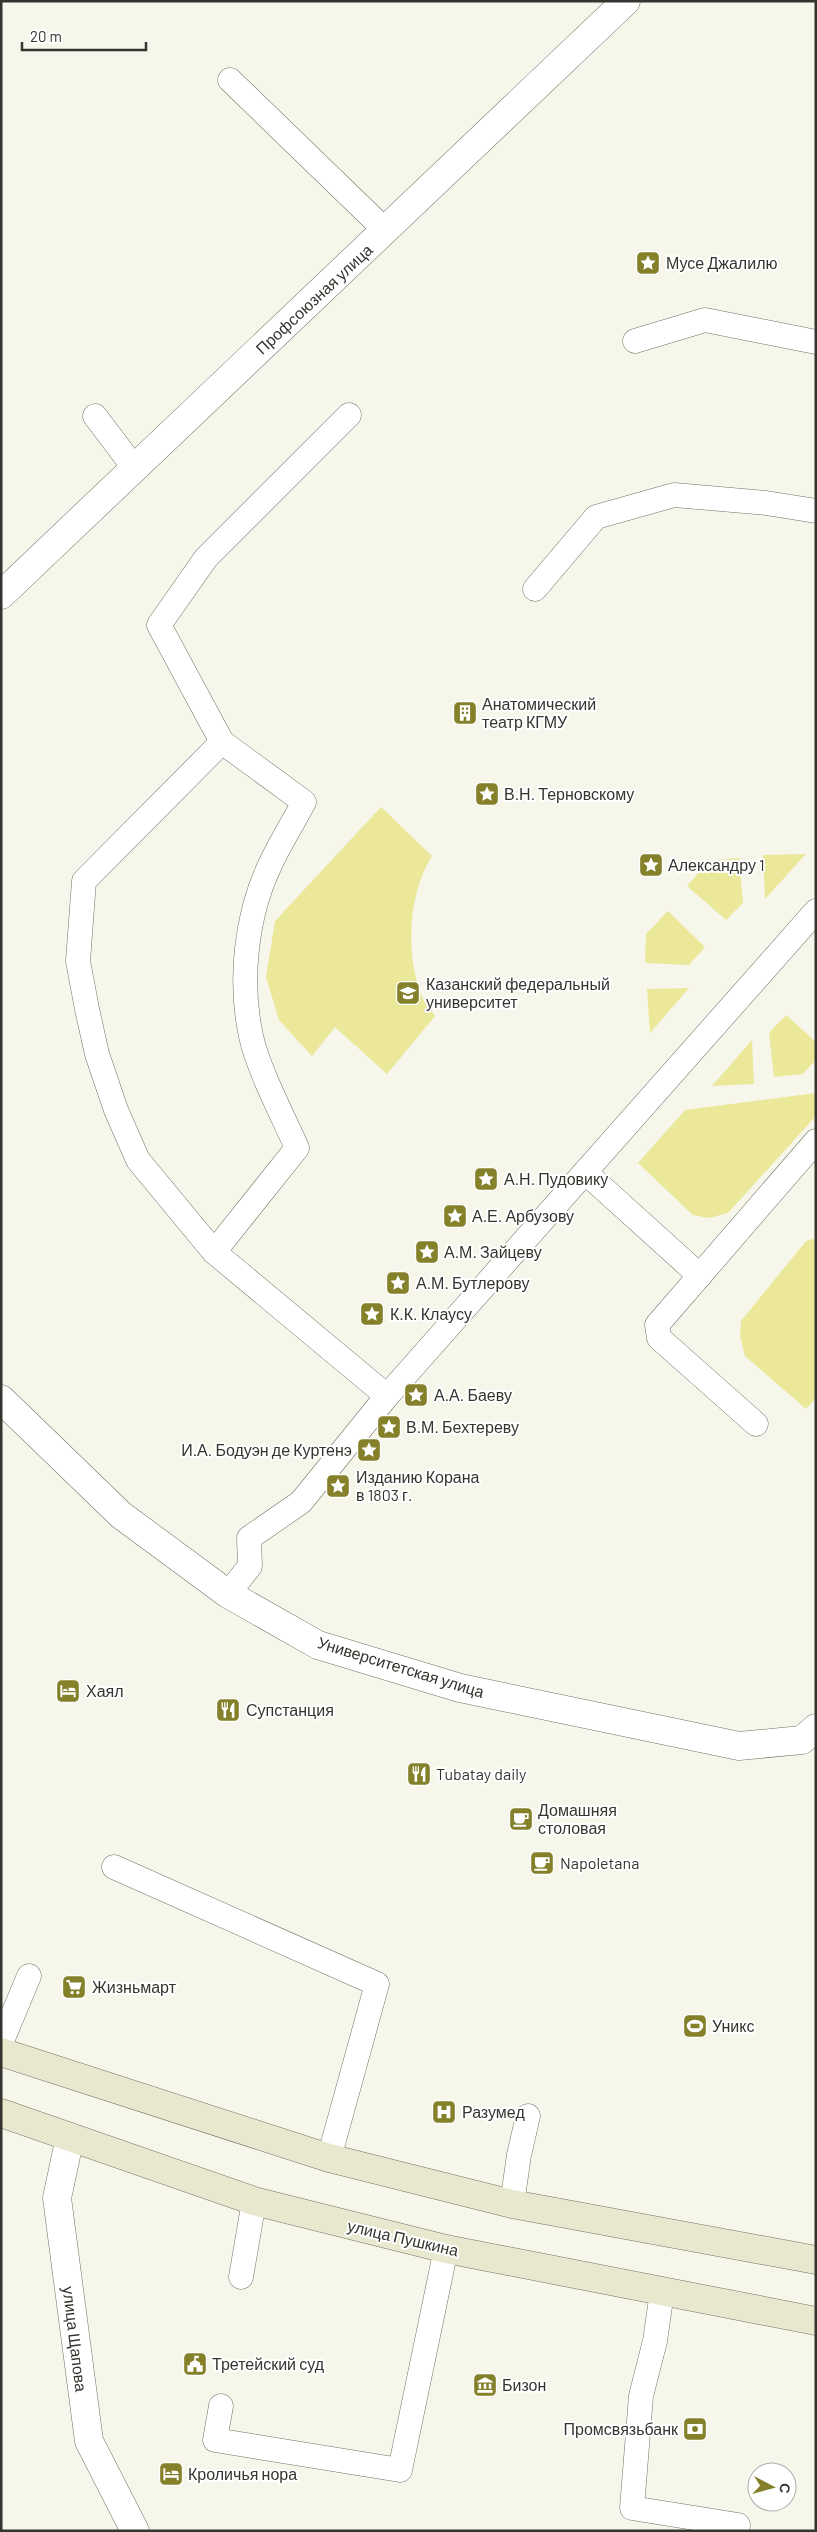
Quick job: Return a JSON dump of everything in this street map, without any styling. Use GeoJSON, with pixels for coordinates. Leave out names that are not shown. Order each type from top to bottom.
{"type":"FeatureCollection","features":[{"type":"Feature","properties":{"kind":"main road"},"geometry":{"type":"LineString","coordinates":[[1,2052],[329,2158],[512,2204],[816,2260]]}},
{"type":"Feature","properties":{"kind":"main road","name":"улица Пушкина"},"geometry":{"type":"LineString","coordinates":[[1,2113],[254,2201],[446,2249],[816,2321]]}},
{"type":"Feature","properties":{"kind":"street","name":"Профсоюзная улица"},"geometry":{"type":"LineString","coordinates":[[1,595],[626,1]]}},
{"type":"Feature","properties":{"kind":"street","name":"Университетская улица"},"geometry":{"type":"LineString","coordinates":[[1,1399],[121,1516],[228,1594],[318,1645],[460,1688],[739,1746],[802,1740],[816,1728]]}},
{"type":"Feature","properties":{"kind":"street","name":"улица Щапова"},"geometry":{"type":"LineString","coordinates":[[70,2137],[57,2198],[88,2441],[135,2531]]}},
{"type":"Feature","properties":{"kind":"lane"},"geometry":{"type":"LineString","coordinates":[[230,80],[386,231]]}},
{"type":"Feature","properties":{"kind":"lane"},"geometry":{"type":"LineString","coordinates":[[635,341],[705,320],[816,342]]}},
{"type":"Feature","properties":{"kind":"lane"},"geometry":{"type":"LineString","coordinates":[[214,1252],[297,1148],[251,1037],[246,992],[247,950],[254,906],[269,866],[304,802],[222,742],[159,626],[206,558],[348,415]]}},
{"type":"Feature","properties":{"kind":"lane"},"geometry":{"type":"LineString","coordinates":[[95,416],[134,469]]}},
{"type":"Feature","properties":{"kind":"lane"},"geometry":{"type":"LineString","coordinates":[[535,589],[596,517],[674,495],[766,503],[816,511]]}},
{"type":"Feature","properties":{"kind":"lane"},"geometry":{"type":"LineString","coordinates":[[222,742],[84,881],[78,961],[97,1054],[116,1110],[138,1160],[214,1252],[387,1396]]}},
{"type":"Feature","properties":{"kind":"lane"},"geometry":{"type":"LineString","coordinates":[[228,1594],[250,1566],[249,1538],[301,1502],[387,1396],[816,911]]}},
{"type":"Feature","properties":{"kind":"lane"},"geometry":{"type":"LineString","coordinates":[[756,1424],[657,1335],[657,1325],[816,1141]]}},
{"type":"Feature","properties":{"kind":"lane"},"geometry":{"type":"LineString","coordinates":[[585,1172],[700,1276]]}},
{"type":"Feature","properties":{"kind":"lane"},"geometry":{"type":"LineString","coordinates":[[114,1867],[377,1984],[329,2158]]}},
{"type":"Feature","properties":{"kind":"lane"},"geometry":{"type":"LineString","coordinates":[[1,2043],[30,1976]]}},
{"type":"Feature","properties":{"kind":"lane"},"geometry":{"type":"LineString","coordinates":[[512,2204],[518,2155],[528,2116]]}},
{"type":"Feature","properties":{"kind":"lane"},"geometry":{"type":"LineString","coordinates":[[241,2277],[254,2201]]}},
{"type":"Feature","properties":{"kind":"lane"},"geometry":{"type":"LineString","coordinates":[[221,2406],[215,2440],[400,2470],[446,2249]]}},
{"type":"Feature","properties":{"kind":"lane"},"geometry":{"type":"LineString","coordinates":[[662,2292],[655,2341],[641,2396],[632,2508],[738,2525]]}},
{"type":"Feature","properties":{"kind":"shaded area"},"geometry":{"type":"Polygon","coordinates":[[[381,807],[432,856],[418,888],[414,906],[411,944],[413,963],[423,1000],[435,1016],[387,1074],[335,1027],[312,1056],[279,1020],[266,977],[275,921],[381,807]]]}},
{"type":"Feature","properties":{"kind":"shaded area"},"geometry":{"type":"Polygon","coordinates":[[[806,854],[765,899],[763,855],[806,854]]]}},
{"type":"Feature","properties":{"kind":"shaded area"},"geometry":{"type":"Polygon","coordinates":[[[739,858],[743,903],[726,920],[687,886],[709,861],[739,858]]]}},
{"type":"Feature","properties":{"kind":"shaded area"},"geometry":{"type":"Polygon","coordinates":[[[668,911],[705,947],[689,965],[645,963],[646,934],[668,911]]]}},
{"type":"Feature","properties":{"kind":"shaded area"},"geometry":{"type":"Polygon","coordinates":[[[689,988],[650,1033],[647,989],[689,988]]]}},
{"type":"Feature","properties":{"kind":"shaded area"},"geometry":{"type":"Polygon","coordinates":[[[786,1015],[816,1042],[816,1060],[803,1074],[774,1077],[769,1033],[786,1015]]]}},
{"type":"Feature","properties":{"kind":"shaded area"},"geometry":{"type":"Polygon","coordinates":[[[752,1040],[754,1084],[712,1086],[752,1040]]]}},
{"type":"Feature","properties":{"kind":"shaded area"},"geometry":{"type":"Polygon","coordinates":[[[816,1093],[816,1116],[728,1213],[709,1218],[693,1215],[638,1163],[685,1110],[816,1093]]]}},
{"type":"Feature","properties":{"kind":"shaded area"},"geometry":{"type":"Polygon","coordinates":[[[816,1238],[816,1398],[806,1409],[745,1356],[740,1336],[741,1321],[806,1241],[816,1238]]]}},
{"type":"Feature","properties":{"kind":"place","name":"Мусе Джалилю"},"geometry":{"type":"Point","coordinates":[648,263]}},
{"type":"Feature","properties":{"kind":"place","name":"Анатомический театр КГМУ"},"geometry":{"type":"Point","coordinates":[465,713]}},
{"type":"Feature","properties":{"kind":"place","name":"В.Н. Терновскому"},"geometry":{"type":"Point","coordinates":[487,794]}},
{"type":"Feature","properties":{"kind":"place","name":"Александру 1"},"geometry":{"type":"Point","coordinates":[651,865]}},
{"type":"Feature","properties":{"kind":"place","name":"Казанский федеральный университет"},"geometry":{"type":"Point","coordinates":[408,993]}},
{"type":"Feature","properties":{"kind":"place","name":"А.Н. Пудовику"},"geometry":{"type":"Point","coordinates":[486,1179]}},
{"type":"Feature","properties":{"kind":"place","name":"А.Е. Арбузову"},"geometry":{"type":"Point","coordinates":[455,1216]}},
{"type":"Feature","properties":{"kind":"place","name":"А.М. Зайцеву"},"geometry":{"type":"Point","coordinates":[427,1252]}},
{"type":"Feature","properties":{"kind":"place","name":"А.М. Бутлерову"},"geometry":{"type":"Point","coordinates":[398,1283]}},
{"type":"Feature","properties":{"kind":"place","name":"К.К. Клаусу"},"geometry":{"type":"Point","coordinates":[372,1314]}},
{"type":"Feature","properties":{"kind":"place","name":"А.А. Баеву"},"geometry":{"type":"Point","coordinates":[416,1395]}},
{"type":"Feature","properties":{"kind":"place","name":"В.М. Бехтереву"},"geometry":{"type":"Point","coordinates":[389,1427]}},
{"type":"Feature","properties":{"kind":"place","name":"И.А. Бодуэн де Куртенэ"},"geometry":{"type":"Point","coordinates":[369,1450]}},
{"type":"Feature","properties":{"kind":"place","name":"Изданию Корана в 1803 г."},"geometry":{"type":"Point","coordinates":[338,1486]}},
{"type":"Feature","properties":{"kind":"place","name":"Хаял"},"geometry":{"type":"Point","coordinates":[68,1691]}},
{"type":"Feature","properties":{"kind":"place","name":"Супстанция"},"geometry":{"type":"Point","coordinates":[228,1710]}},
{"type":"Feature","properties":{"kind":"place","name":"Tubatay daily"},"geometry":{"type":"Point","coordinates":[419,1774]}},
{"type":"Feature","properties":{"kind":"place","name":"Домашняя столовая"},"geometry":{"type":"Point","coordinates":[521,1819]}},
{"type":"Feature","properties":{"kind":"place","name":"Napoletana"},"geometry":{"type":"Point","coordinates":[542,1863]}},
{"type":"Feature","properties":{"kind":"place","name":"Жизньмарт"},"geometry":{"type":"Point","coordinates":[74,1987]}},
{"type":"Feature","properties":{"kind":"place","name":"Уникс"},"geometry":{"type":"Point","coordinates":[695,2026]}},
{"type":"Feature","properties":{"kind":"place","name":"Разумед"},"geometry":{"type":"Point","coordinates":[444,2112]}},
{"type":"Feature","properties":{"kind":"place","name":"Третейский суд"},"geometry":{"type":"Point","coordinates":[195,2364]}},
{"type":"Feature","properties":{"kind":"place","name":"Бизон"},"geometry":{"type":"Point","coordinates":[485,2385]}},
{"type":"Feature","properties":{"kind":"place","name":"Промсвязьбанк"},"geometry":{"type":"Point","coordinates":[695,2429]}},
{"type":"Feature","properties":{"kind":"place","name":"Кроличья нора"},"geometry":{"type":"Point","coordinates":[171,2474]}}]}
